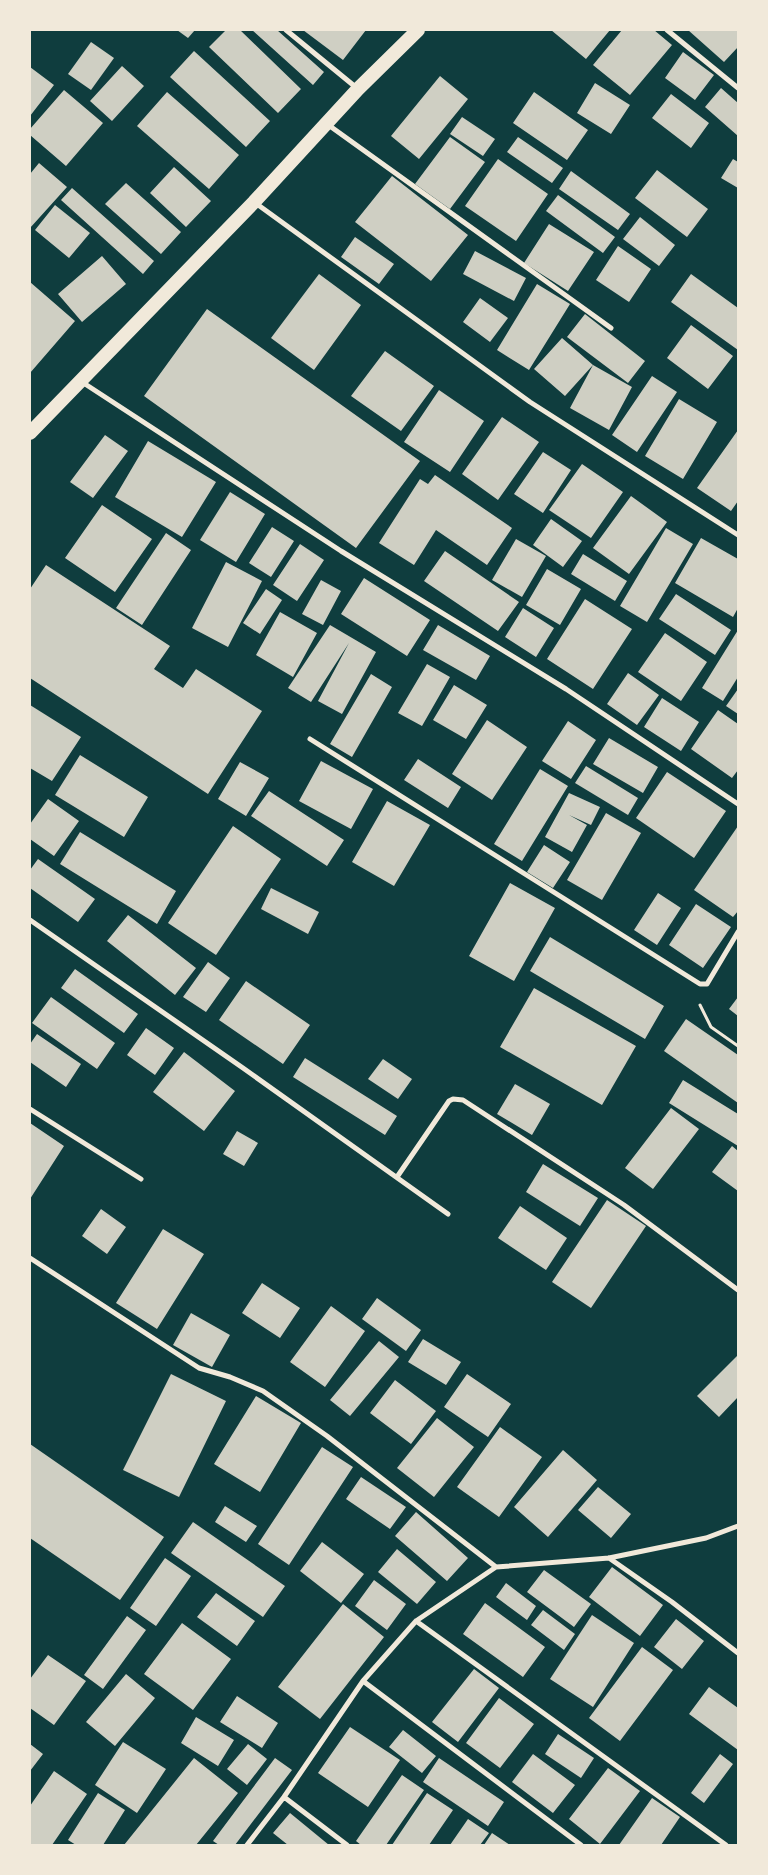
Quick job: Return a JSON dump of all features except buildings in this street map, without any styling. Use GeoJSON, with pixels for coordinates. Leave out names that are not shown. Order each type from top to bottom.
{"type":"FeatureCollection","features":[{"type":"Feature","properties":{"kind":"highway"},"geometry":{"type":"LineString","coordinates":[[30,433],[254,202],[358,90],[418,30]]}},
{"type":"Feature","properties":{"kind":"street"},"geometry":{"type":"LineString","coordinates":[[286,30],[358,90]]}},
{"type":"Feature","properties":{"kind":"street"},"geometry":{"type":"LineString","coordinates":[[667,30],[738,88]]}},
{"type":"Feature","properties":{"kind":"street"},"geometry":{"type":"LineString","coordinates":[[326,124],[611,328]]}},
{"type":"Feature","properties":{"kind":"street"},"geometry":{"type":"LineString","coordinates":[[254,202],[530,402],[738,535]]}},
{"type":"Feature","properties":{"kind":"street"},"geometry":{"type":"LineString","coordinates":[[80,380],[341,551],[566,689],[738,804]]}},
{"type":"Feature","properties":{"kind":"street"},"geometry":{"type":"LineString","coordinates":[[310,739],[700,984],[707,984],[738,932]]}},
{"type":"Feature","properties":{"kind":"street"},"geometry":{"type":"LineString","coordinates":[[30,920],[448,1214]]}},
{"type":"Feature","properties":{"kind":"street"},"geometry":{"type":"LineString","coordinates":[[397,1177],[449,1101],[453,1099],[463,1100],[624,1204],[738,1290]]}},
{"type":"Feature","properties":{"kind":"street"},"geometry":{"type":"LineString","coordinates":[[30,1109],[141,1179]]}},
{"type":"Feature","properties":{"kind":"street"},"geometry":{"type":"LineString","coordinates":[[30,1258],[199,1368],[230,1377],[262,1391],[327,1436],[496,1568]]}},
{"type":"Feature","properties":{"kind":"street"},"geometry":{"type":"LineString","coordinates":[[247,1845],[284,1797],[363,1681],[416,1621],[496,1568],[609,1558],[706,1538],[738,1526]]}},
{"type":"Feature","properties":{"kind":"street"},"geometry":{"type":"LineString","coordinates":[[609,1558],[672,1602],[738,1653]]}},
{"type":"Feature","properties":{"kind":"street"},"geometry":{"type":"LineString","coordinates":[[416,1621],[726,1845]]}},
{"type":"Feature","properties":{"kind":"street"},"geometry":{"type":"LineString","coordinates":[[363,1681],[581,1845]]}},
{"type":"Feature","properties":{"kind":"street"},"geometry":{"type":"LineString","coordinates":[[284,1797],[347,1845]]}},
{"type":"Feature","properties":{"kind":"path"},"geometry":{"type":"LineString","coordinates":[[700,984],[700,1006],[711,1026],[738,1046]]}}]}
